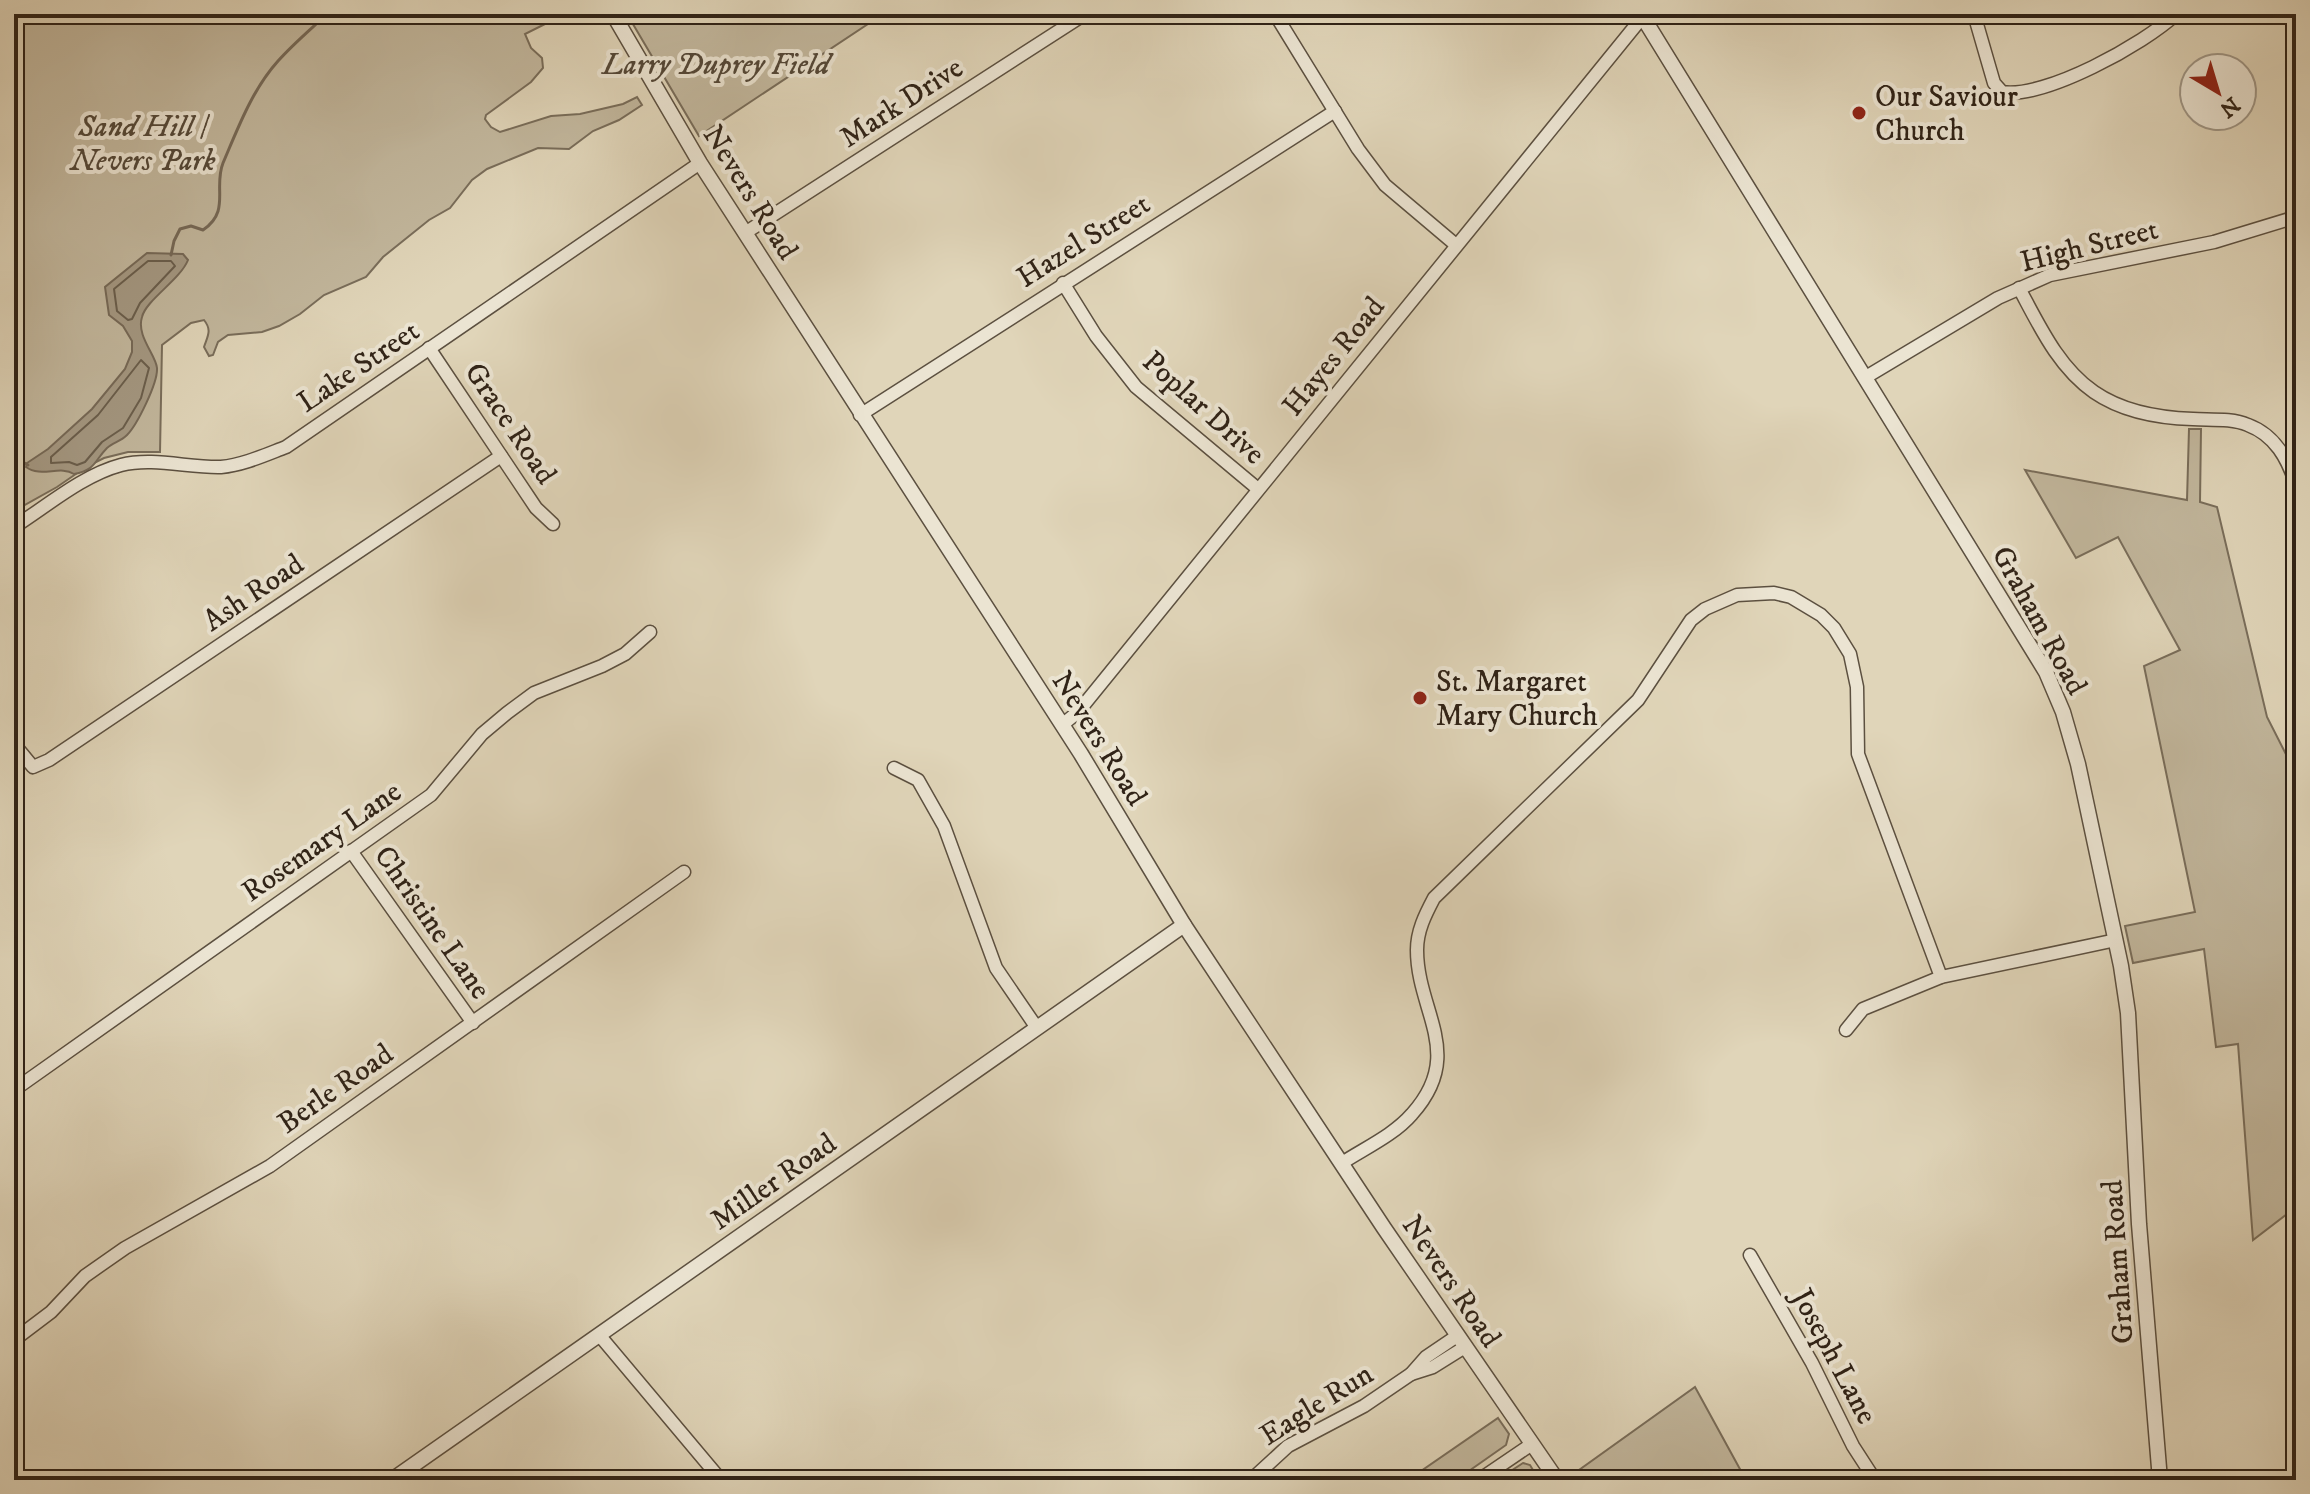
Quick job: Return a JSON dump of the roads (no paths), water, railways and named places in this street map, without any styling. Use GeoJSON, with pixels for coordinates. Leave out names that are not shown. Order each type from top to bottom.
{"type":"FeatureCollection","features":[{"type":"Feature","properties":{"kind":"street","name":"Nevers Road"},"geometry":{"type":"LineString","coordinates":[[613,14],[700,163],[1062,725],[1184,925],[1557,1480]]}},
{"type":"Feature","properties":{"kind":"street","name":"Mark Drive"},"geometry":{"type":"LineString","coordinates":[[745,233],[1085,14]]}},
{"type":"Feature","properties":{"kind":"street"},"geometry":{"type":"LineString","coordinates":[[1275,14],[1385,185],[1456,245]]}},
{"type":"Feature","properties":{"kind":"street"},"geometry":{"type":"LineString","coordinates":[[1974,14],[1994,83],[2002,92],[2015,94],[2110,59],[2176,14]]}},
{"type":"Feature","properties":{"kind":"street","name":"Hayes Road"},"geometry":{"type":"LineString","coordinates":[[1062,725],[1078,712],[1643,15]]}},
{"type":"Feature","properties":{"kind":"street","name":"Graham Road"},"geometry":{"type":"LineString","coordinates":[[1643,15],[2046,672],[2063,712],[2078,764],[2116,940],[2128,1013],[2139,1224],[2160,1480]]}},
{"type":"Feature","properties":{"kind":"street","name":"Hazel Street"},"geometry":{"type":"LineString","coordinates":[[860,415],[1335,111]]}},
{"type":"Feature","properties":{"kind":"street","name":"Lake Street"},"geometry":{"type":"LineString","coordinates":[[14,527],[75,488],[125,464],[223,467],[286,447],[700,163]]}},
{"type":"Feature","properties":{"kind":"street","name":"High Street"},"geometry":{"type":"LineString","coordinates":[[1866,377],[2019,288],[2050,275],[2188,248],[2296,217]]}},
{"type":"Feature","properties":{"kind":"street","name":"Poplar Drive"},"geometry":{"type":"LineString","coordinates":[[1063,283],[1096,336],[1136,387],[1258,489]]}},
{"type":"Feature","properties":{"kind":"street"},"geometry":{"type":"LineString","coordinates":[[2019,288],[2067,368],[2093,392],[2123,408],[2158,417],[2247,424],[2267,435],[2281,450],[2296,485]]}},
{"type":"Feature","properties":{"kind":"street","name":"Grace Road"},"geometry":{"type":"LineString","coordinates":[[429,348],[536,508],[553,524]]}},
{"type":"Feature","properties":{"kind":"street","name":"Ash Road"},"geometry":{"type":"LineString","coordinates":[[14,744],[33,767],[49,760],[501,456]]}},
{"type":"Feature","properties":{"kind":"street"},"geometry":{"type":"LineString","coordinates":[[1342,1163],[1396,1129],[1413,1114],[1432,1082],[1438,1046],[1417,951],[1419,931],[1434,898],[1638,700],[1691,620],[1705,609],[1737,595],[1774,593],[1791,597],[1821,615],[1843,639],[1855,671],[1858,754],[1941,977]]}},
{"type":"Feature","properties":{"kind":"street","name":"Rosemary Lane"},"geometry":{"type":"LineString","coordinates":[[14,1090],[431,795],[482,734],[534,693],[625,654],[650,632]]}},
{"type":"Feature","properties":{"kind":"street"},"geometry":{"type":"LineString","coordinates":[[894,768],[918,780],[944,826],[996,968],[1037,1028]]}},
{"type":"Feature","properties":{"kind":"street","name":"Christine Lane"},"geometry":{"type":"LineString","coordinates":[[351,851],[473,1023]]}},
{"type":"Feature","properties":{"kind":"street","name":"Berle Road"},"geometry":{"type":"LineString","coordinates":[[14,1340],[51,1312],[85,1276],[125,1248],[270,1166],[684,872]]}},
{"type":"Feature","properties":{"kind":"street","name":"Miller Road"},"geometry":{"type":"LineString","coordinates":[[392,1480],[1184,925]]}},
{"type":"Feature","properties":{"kind":"street"},"geometry":{"type":"LineString","coordinates":[[1846,1030],[1863,1009],[1941,977],[2116,940]]}},
{"type":"Feature","properties":{"kind":"street","name":"Joseph Lane"},"geometry":{"type":"LineString","coordinates":[[1750,1255],[1812,1363],[1853,1446],[1875,1480]]}},
{"type":"Feature","properties":{"kind":"street"},"geometry":{"type":"LineString","coordinates":[[600,1336],[721,1480]]}},
{"type":"Feature","properties":{"kind":"street","name":"Eagle Run"},"geometry":{"type":"LineString","coordinates":[[1251,1480],[1288,1446],[1364,1406],[1411,1374],[1426,1357],[1461,1341]]}},
{"type":"Feature","properties":{"kind":"street"},"geometry":{"type":"LineString","coordinates":[[1479,1480],[1532,1444]]}},
{"type":"Feature","properties":{"kind":"water"},"geometry":{"type":"Polygon","coordinates":[[[147,253],[183,254],[188,260],[142,317],[144,338],[157,368],[151,393],[136,422],[127,435],[107,448],[87,470],[74,474],[26,467],[92,409],[125,369],[132,352],[132,341],[123,326],[109,315],[105,287],[147,253]]]}},
{"type":"Feature","properties":{"kind":"waterway"},"geometry":{"type":"LineString","coordinates":[[171,255],[180,229],[191,226],[203,230],[217,215],[223,163],[261,84],[284,55],[327,14]]}},
{"type":"Feature","properties":{"kind":"waterway"},"geometry":{"type":"LineString","coordinates":[[14,457],[28,465]]}},
{"type":"Feature","properties":{"kind":"place","name":"Our Saviour Church"},"geometry":{"type":"Point","coordinates":[1859,113]}},
{"type":"Feature","properties":{"kind":"place","name":"St. Margaret Mary Church"},"geometry":{"type":"Point","coordinates":[1420,698]}},
{"type":"Feature","properties":{"kind":"park label","name":"Larry Duprey Field"},"geometry":{"type":"Point","coordinates":[716,64]}},
{"type":"Feature","properties":{"kind":"park label","name":"Sand Hill / Nevers Park"},"geometry":{"type":"Point","coordinates":[143,143]}}]}
